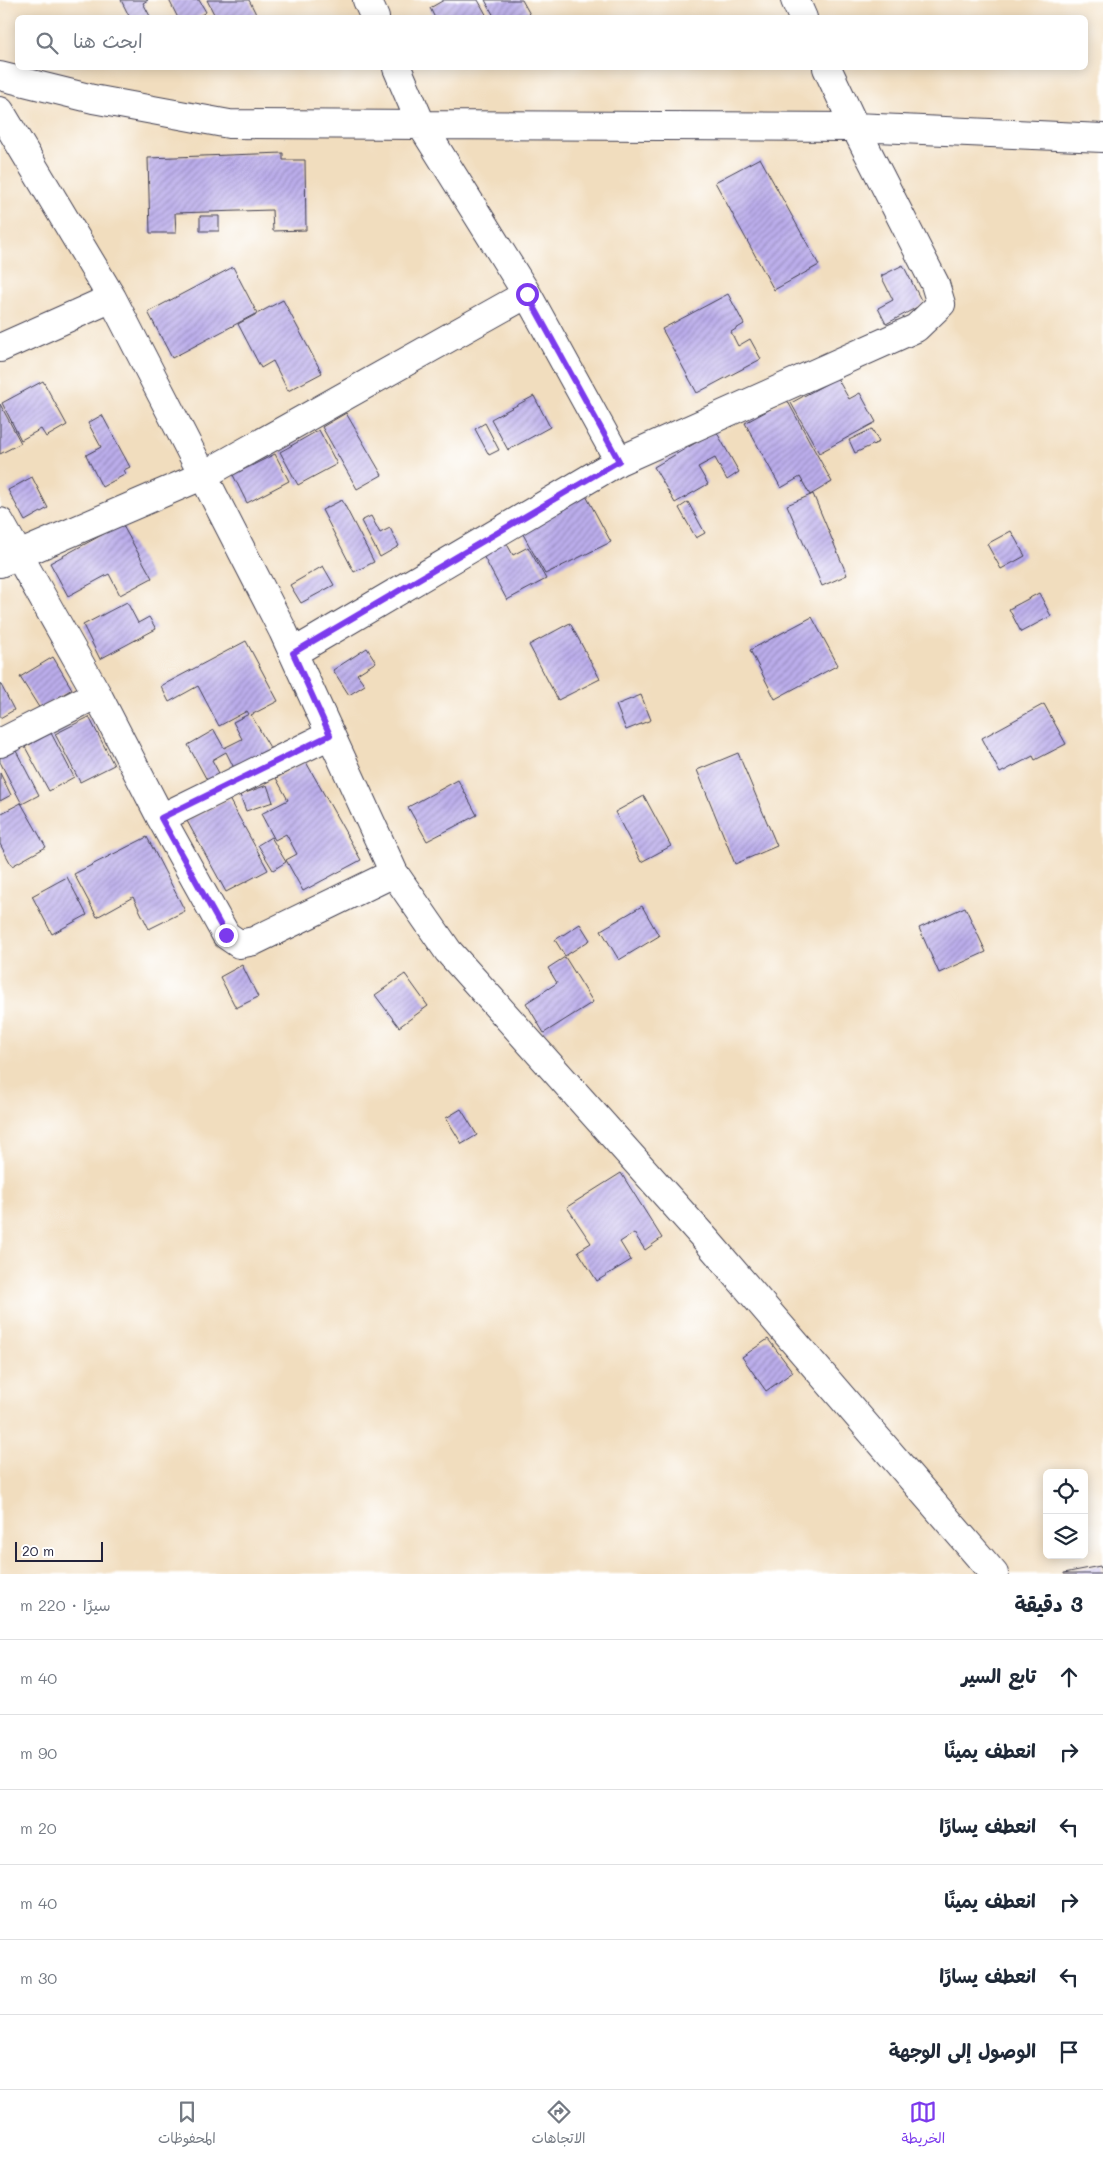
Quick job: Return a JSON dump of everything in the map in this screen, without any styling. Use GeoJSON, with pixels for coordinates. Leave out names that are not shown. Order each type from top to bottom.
{"type":"FeatureCollection","features":[{"type":"Feature","properties":{"kind":"street"},"geometry":{"type":"LineString","coordinates":[[368,0],[374,15]]}},
{"type":"Feature","properties":{"kind":"street"},"geometry":{"type":"LineString","coordinates":[[795,0],[802,15]]}},
{"type":"Feature","properties":{"kind":"street"},"geometry":{"type":"LineString","coordinates":[[397,70],[422,126],[527,294],[619,461]]}},
{"type":"Feature","properties":{"kind":"street"},"geometry":{"type":"LineString","coordinates":[[293,653],[619,461],[916,328],[941,304],[935,284],[828,70]]}},
{"type":"Feature","properties":{"kind":"street"},"geometry":{"type":"LineString","coordinates":[[0,76],[93,99],[229,124],[855,127],[1103,138]]}},
{"type":"Feature","properties":{"kind":"street"},"geometry":{"type":"LineString","coordinates":[[0,111],[112,298],[293,653],[394,872],[448,952],[708,1242],[994,1574]]}},
{"type":"Feature","properties":{"kind":"street"},"geometry":{"type":"LineString","coordinates":[[9,559],[202,476],[527,294]]}},
{"type":"Feature","properties":{"kind":"street"},"geometry":{"type":"LineString","coordinates":[[0,348],[112,298]]}},
{"type":"Feature","properties":{"kind":"street"},"geometry":{"type":"LineString","coordinates":[[0,522],[9,559],[97,694],[161,818],[226,935],[239,944],[254,941],[394,872]]}},
{"type":"Feature","properties":{"kind":"street"},"geometry":{"type":"LineString","coordinates":[[0,743],[97,694]]}},
{"type":"Feature","properties":{"kind":"street"},"geometry":{"type":"LineString","coordinates":[[161,818],[330,735]]}},
{"type":"Feature","properties":{"kind":"building"},"geometry":{"type":"Polygon","coordinates":[[[121,0],[148,0],[143,3],[149,15],[128,15],[121,0]]]}},
{"type":"Feature","properties":{"kind":"building"},"geometry":{"type":"Polygon","coordinates":[[[169,0],[199,0],[206,12],[201,15],[176,15],[169,0]]]}},
{"type":"Feature","properties":{"kind":"building"},"geometry":{"type":"Polygon","coordinates":[[[207,0],[249,0],[256,15],[214,15],[207,0]]]}},
{"type":"Feature","properties":{"kind":"building"},"geometry":{"type":"Polygon","coordinates":[[[444,0],[478,0],[486,15],[434,15],[430,8],[444,0]]]}},
{"type":"Feature","properties":{"kind":"building"},"geometry":{"type":"Polygon","coordinates":[[[485,0],[522,0],[530,15],[493,15],[485,0]]]}},
{"type":"Feature","properties":{"kind":"building"},"geometry":{"type":"Polygon","coordinates":[[[283,153],[283,160],[305,160],[306,230],[273,231],[272,210],[175,213],[176,233],[150,233],[148,158],[283,153]]]}},
{"type":"Feature","properties":{"kind":"building"},"geometry":{"type":"Polygon","coordinates":[[[760,158],[819,265],[774,290],[715,182],[760,158]]]}},
{"type":"Feature","properties":{"kind":"building"},"geometry":{"type":"Polygon","coordinates":[[[200,216],[219,216],[219,231],[200,231],[200,216]]]}},
{"type":"Feature","properties":{"kind":"building"},"geometry":{"type":"Polygon","coordinates":[[[903,265],[923,304],[886,324],[878,308],[893,300],[881,276],[903,265]]]}},
{"type":"Feature","properties":{"kind":"building"},"geometry":{"type":"Polygon","coordinates":[[[233,267],[257,313],[172,358],[148,312],[233,267]]]}},
{"type":"Feature","properties":{"kind":"building"},"geometry":{"type":"Polygon","coordinates":[[[728,294],[744,324],[731,332],[738,346],[750,339],[761,359],[697,393],[662,329],[728,294]]]}},
{"type":"Feature","properties":{"kind":"building"},"geometry":{"type":"Polygon","coordinates":[[[283,300],[322,373],[288,391],[273,361],[261,368],[238,324],[283,300]]]}},
{"type":"Feature","properties":{"kind":"building"},"geometry":{"type":"Polygon","coordinates":[[[837,378],[849,399],[860,393],[876,422],[819,453],[791,403],[837,378]]]}},
{"type":"Feature","properties":{"kind":"building"},"geometry":{"type":"Polygon","coordinates":[[[43,381],[67,425],[46,437],[41,429],[21,440],[2,403],[43,381]]]}},
{"type":"Feature","properties":{"kind":"building"},"geometry":{"type":"Polygon","coordinates":[[[534,396],[550,427],[508,450],[491,419],[534,396]]]}},
{"type":"Feature","properties":{"kind":"building"},"geometry":{"type":"Polygon","coordinates":[[[787,400],[832,482],[810,495],[800,477],[781,488],[745,423],[787,400]]]}},
{"type":"Feature","properties":{"kind":"building"},"geometry":{"type":"Polygon","coordinates":[[[0,404],[21,443],[0,454],[0,404]]]}},
{"type":"Feature","properties":{"kind":"building"},"geometry":{"type":"Polygon","coordinates":[[[346,413],[382,475],[357,489],[322,427],[346,413]]]}},
{"type":"Feature","properties":{"kind":"building"},"geometry":{"type":"Polygon","coordinates":[[[102,415],[130,467],[124,470],[126,474],[102,487],[86,455],[101,447],[88,423],[102,415]]]}},
{"type":"Feature","properties":{"kind":"building"},"geometry":{"type":"Polygon","coordinates":[[[485,423],[499,450],[489,455],[475,429],[485,423]]]}},
{"type":"Feature","properties":{"kind":"building"},"geometry":{"type":"Polygon","coordinates":[[[872,429],[879,442],[855,453],[849,440],[872,429]]]}},
{"type":"Feature","properties":{"kind":"building"},"geometry":{"type":"Polygon","coordinates":[[[319,430],[337,464],[298,485],[280,452],[319,430]]]}},
{"type":"Feature","properties":{"kind":"building"},"geometry":{"type":"Polygon","coordinates":[[[716,431],[739,472],[727,480],[715,458],[698,467],[708,484],[675,503],[654,467],[716,431]]]}},
{"type":"Feature","properties":{"kind":"building"},"geometry":{"type":"Polygon","coordinates":[[[275,454],[289,481],[247,503],[233,475],[275,454]]]}},
{"type":"Feature","properties":{"kind":"building"},"geometry":{"type":"Polygon","coordinates":[[[32,477],[48,508],[25,521],[8,490],[32,477]]]}},
{"type":"Feature","properties":{"kind":"building"},"geometry":{"type":"Polygon","coordinates":[[[584,492],[611,542],[545,574],[519,527],[584,492]]]}},
{"type":"Feature","properties":{"kind":"building"},"geometry":{"type":"Polygon","coordinates":[[[813,494],[847,575],[822,586],[787,505],[813,494]]]}},
{"type":"Feature","properties":{"kind":"building"},"geometry":{"type":"Polygon","coordinates":[[[342,500],[374,562],[354,572],[322,510],[342,500]]]}},
{"type":"Feature","properties":{"kind":"building"},"geometry":{"type":"Polygon","coordinates":[[[688,502],[705,533],[696,538],[679,508],[688,502]]]}},
{"type":"Feature","properties":{"kind":"building"},"geometry":{"type":"Polygon","coordinates":[[[371,516],[380,533],[390,528],[399,546],[380,557],[361,521],[371,516]]]}},
{"type":"Feature","properties":{"kind":"building"},"geometry":{"type":"Polygon","coordinates":[[[122,524],[152,578],[120,595],[109,574],[68,596],[50,563],[122,524]]]}},
{"type":"Feature","properties":{"kind":"building"},"geometry":{"type":"Polygon","coordinates":[[[1011,531],[1025,556],[1001,569],[987,544],[1011,531]]]}},
{"type":"Feature","properties":{"kind":"building"},"geometry":{"type":"Polygon","coordinates":[[[503,537],[513,555],[528,547],[546,579],[507,600],[480,550],[503,537]]]}},
{"type":"Feature","properties":{"kind":"building"},"geometry":{"type":"Polygon","coordinates":[[[323,566],[334,585],[301,603],[290,585],[323,566]]]}},
{"type":"Feature","properties":{"kind":"building"},"geometry":{"type":"Polygon","coordinates":[[[1039,593],[1051,616],[1021,632],[1009,609],[1039,593]]]}},
{"type":"Feature","properties":{"kind":"building"},"geometry":{"type":"Polygon","coordinates":[[[127,602],[138,623],[149,617],[156,629],[100,659],[83,625],[127,602]]]}},
{"type":"Feature","properties":{"kind":"building"},"geometry":{"type":"Polygon","coordinates":[[[812,617],[838,665],[775,699],[750,650],[812,617]]]}},
{"type":"Feature","properties":{"kind":"building"},"geometry":{"type":"Polygon","coordinates":[[[570,623],[600,679],[558,700],[529,645],[570,623]]]}},
{"type":"Feature","properties":{"kind":"building"},"geometry":{"type":"Polygon","coordinates":[[[246,641],[278,701],[251,715],[272,751],[235,770],[226,752],[212,760],[220,775],[208,782],[188,745],[214,730],[224,748],[242,739],[233,722],[249,714],[247,711],[219,726],[198,686],[169,702],[161,686],[246,641]]]}},
{"type":"Feature","properties":{"kind":"building"},"geometry":{"type":"Polygon","coordinates":[[[367,648],[376,662],[357,674],[365,685],[349,695],[333,670],[367,648]]]}},
{"type":"Feature","properties":{"kind":"building"},"geometry":{"type":"Polygon","coordinates":[[[53,657],[72,689],[40,709],[20,677],[53,657]]]}},
{"type":"Feature","properties":{"kind":"building"},"geometry":{"type":"Polygon","coordinates":[[[0,683],[14,710],[0,718],[0,683]]]}},
{"type":"Feature","properties":{"kind":"building"},"geometry":{"type":"Polygon","coordinates":[[[641,695],[651,720],[626,730],[616,705],[641,695]]]}},
{"type":"Feature","properties":{"kind":"building"},"geometry":{"type":"Polygon","coordinates":[[[1044,704],[1066,744],[1035,760],[1033,756],[1000,773],[982,738],[1044,704]]]}},
{"type":"Feature","properties":{"kind":"building"},"geometry":{"type":"Polygon","coordinates":[[[89,717],[114,765],[80,782],[55,734],[89,717]]]}},
{"type":"Feature","properties":{"kind":"building"},"geometry":{"type":"Polygon","coordinates":[[[51,733],[74,777],[49,791],[25,747],[51,733]]]}},
{"type":"Feature","properties":{"kind":"building"},"geometry":{"type":"Polygon","coordinates":[[[15,749],[39,795],[22,804],[0,762],[0,757],[15,749]]]}},
{"type":"Feature","properties":{"kind":"building"},"geometry":{"type":"Polygon","coordinates":[[[738,753],[777,846],[735,864],[697,770],[738,753]]]}},
{"type":"Feature","properties":{"kind":"building"},"geometry":{"type":"Polygon","coordinates":[[[306,762],[361,860],[303,891],[286,860],[297,854],[286,834],[275,840],[261,814],[288,800],[276,778],[306,762]]]}},
{"type":"Feature","properties":{"kind":"building"},"geometry":{"type":"Polygon","coordinates":[[[0,773],[11,795],[0,801],[0,773]]]}},
{"type":"Feature","properties":{"kind":"building"},"geometry":{"type":"Polygon","coordinates":[[[458,780],[477,815],[427,841],[408,807],[458,780]]]}},
{"type":"Feature","properties":{"kind":"building"},"geometry":{"type":"Polygon","coordinates":[[[267,785],[273,802],[246,811],[240,795],[267,785]]]}},
{"type":"Feature","properties":{"kind":"building"},"geometry":{"type":"Polygon","coordinates":[[[644,796],[671,846],[641,862],[615,812],[644,796]]]}},
{"type":"Feature","properties":{"kind":"building"},"geometry":{"type":"Polygon","coordinates":[[[229,799],[268,870],[226,892],[187,821],[229,799]]]}},
{"type":"Feature","properties":{"kind":"building"},"geometry":{"type":"Polygon","coordinates":[[[21,803],[46,847],[12,866],[0,844],[0,814],[21,803]]]}},
{"type":"Feature","properties":{"kind":"building"},"geometry":{"type":"Polygon","coordinates":[[[147,837],[185,911],[149,929],[133,897],[97,917],[74,874],[147,837]]]}},
{"type":"Feature","properties":{"kind":"building"},"geometry":{"type":"Polygon","coordinates":[[[271,837],[286,862],[273,870],[258,845],[271,837]]]}},
{"type":"Feature","properties":{"kind":"building"},"geometry":{"type":"Polygon","coordinates":[[[67,877],[87,915],[52,934],[32,896],[67,877]]]}},
{"type":"Feature","properties":{"kind":"building"},"geometry":{"type":"Polygon","coordinates":[[[642,906],[659,936],[619,960],[601,930],[642,906]]]}},
{"type":"Feature","properties":{"kind":"building"},"geometry":{"type":"Polygon","coordinates":[[[965,907],[986,952],[939,973],[919,928],[965,907]]]}},
{"type":"Feature","properties":{"kind":"building"},"geometry":{"type":"Polygon","coordinates":[[[580,924],[590,940],[565,956],[555,940],[580,924]]]}},
{"type":"Feature","properties":{"kind":"building"},"geometry":{"type":"Polygon","coordinates":[[[565,957],[593,1002],[544,1033],[526,1003],[557,983],[548,968],[565,957]]]}},
{"type":"Feature","properties":{"kind":"building"},"geometry":{"type":"Polygon","coordinates":[[[242,965],[258,997],[236,1008],[220,977],[242,965]]]}},
{"type":"Feature","properties":{"kind":"building"},"geometry":{"type":"Polygon","coordinates":[[[405,974],[428,1006],[399,1027],[375,995],[405,974]]]}},
{"type":"Feature","properties":{"kind":"building"},"geometry":{"type":"Polygon","coordinates":[[[461,1109],[477,1135],[462,1144],[446,1118],[461,1109]]]}},
{"type":"Feature","properties":{"kind":"building"},"geometry":{"type":"Polygon","coordinates":[[[621,1173],[662,1238],[645,1250],[634,1233],[620,1242],[631,1260],[597,1281],[578,1251],[591,1243],[567,1207],[621,1173]]]}},
{"type":"Feature","properties":{"kind":"building"},"geometry":{"type":"Polygon","coordinates":[[[768,1339],[793,1372],[766,1391],[742,1357],[768,1339]]]}},
{"type":"Feature","properties":{"kind":"building"},"geometry":{"type":"Polygon","coordinates":[[[1100,1566],[1102,1574],[1064,1574],[1064,1573],[1100,1566]]]}},
{"type":"Feature","properties":{"kind":"route"},"geometry":{"type":"LineString","coordinates":[[226,935],[161,818],[330,735],[293,653],[619,461],[527,294]]}}]}
